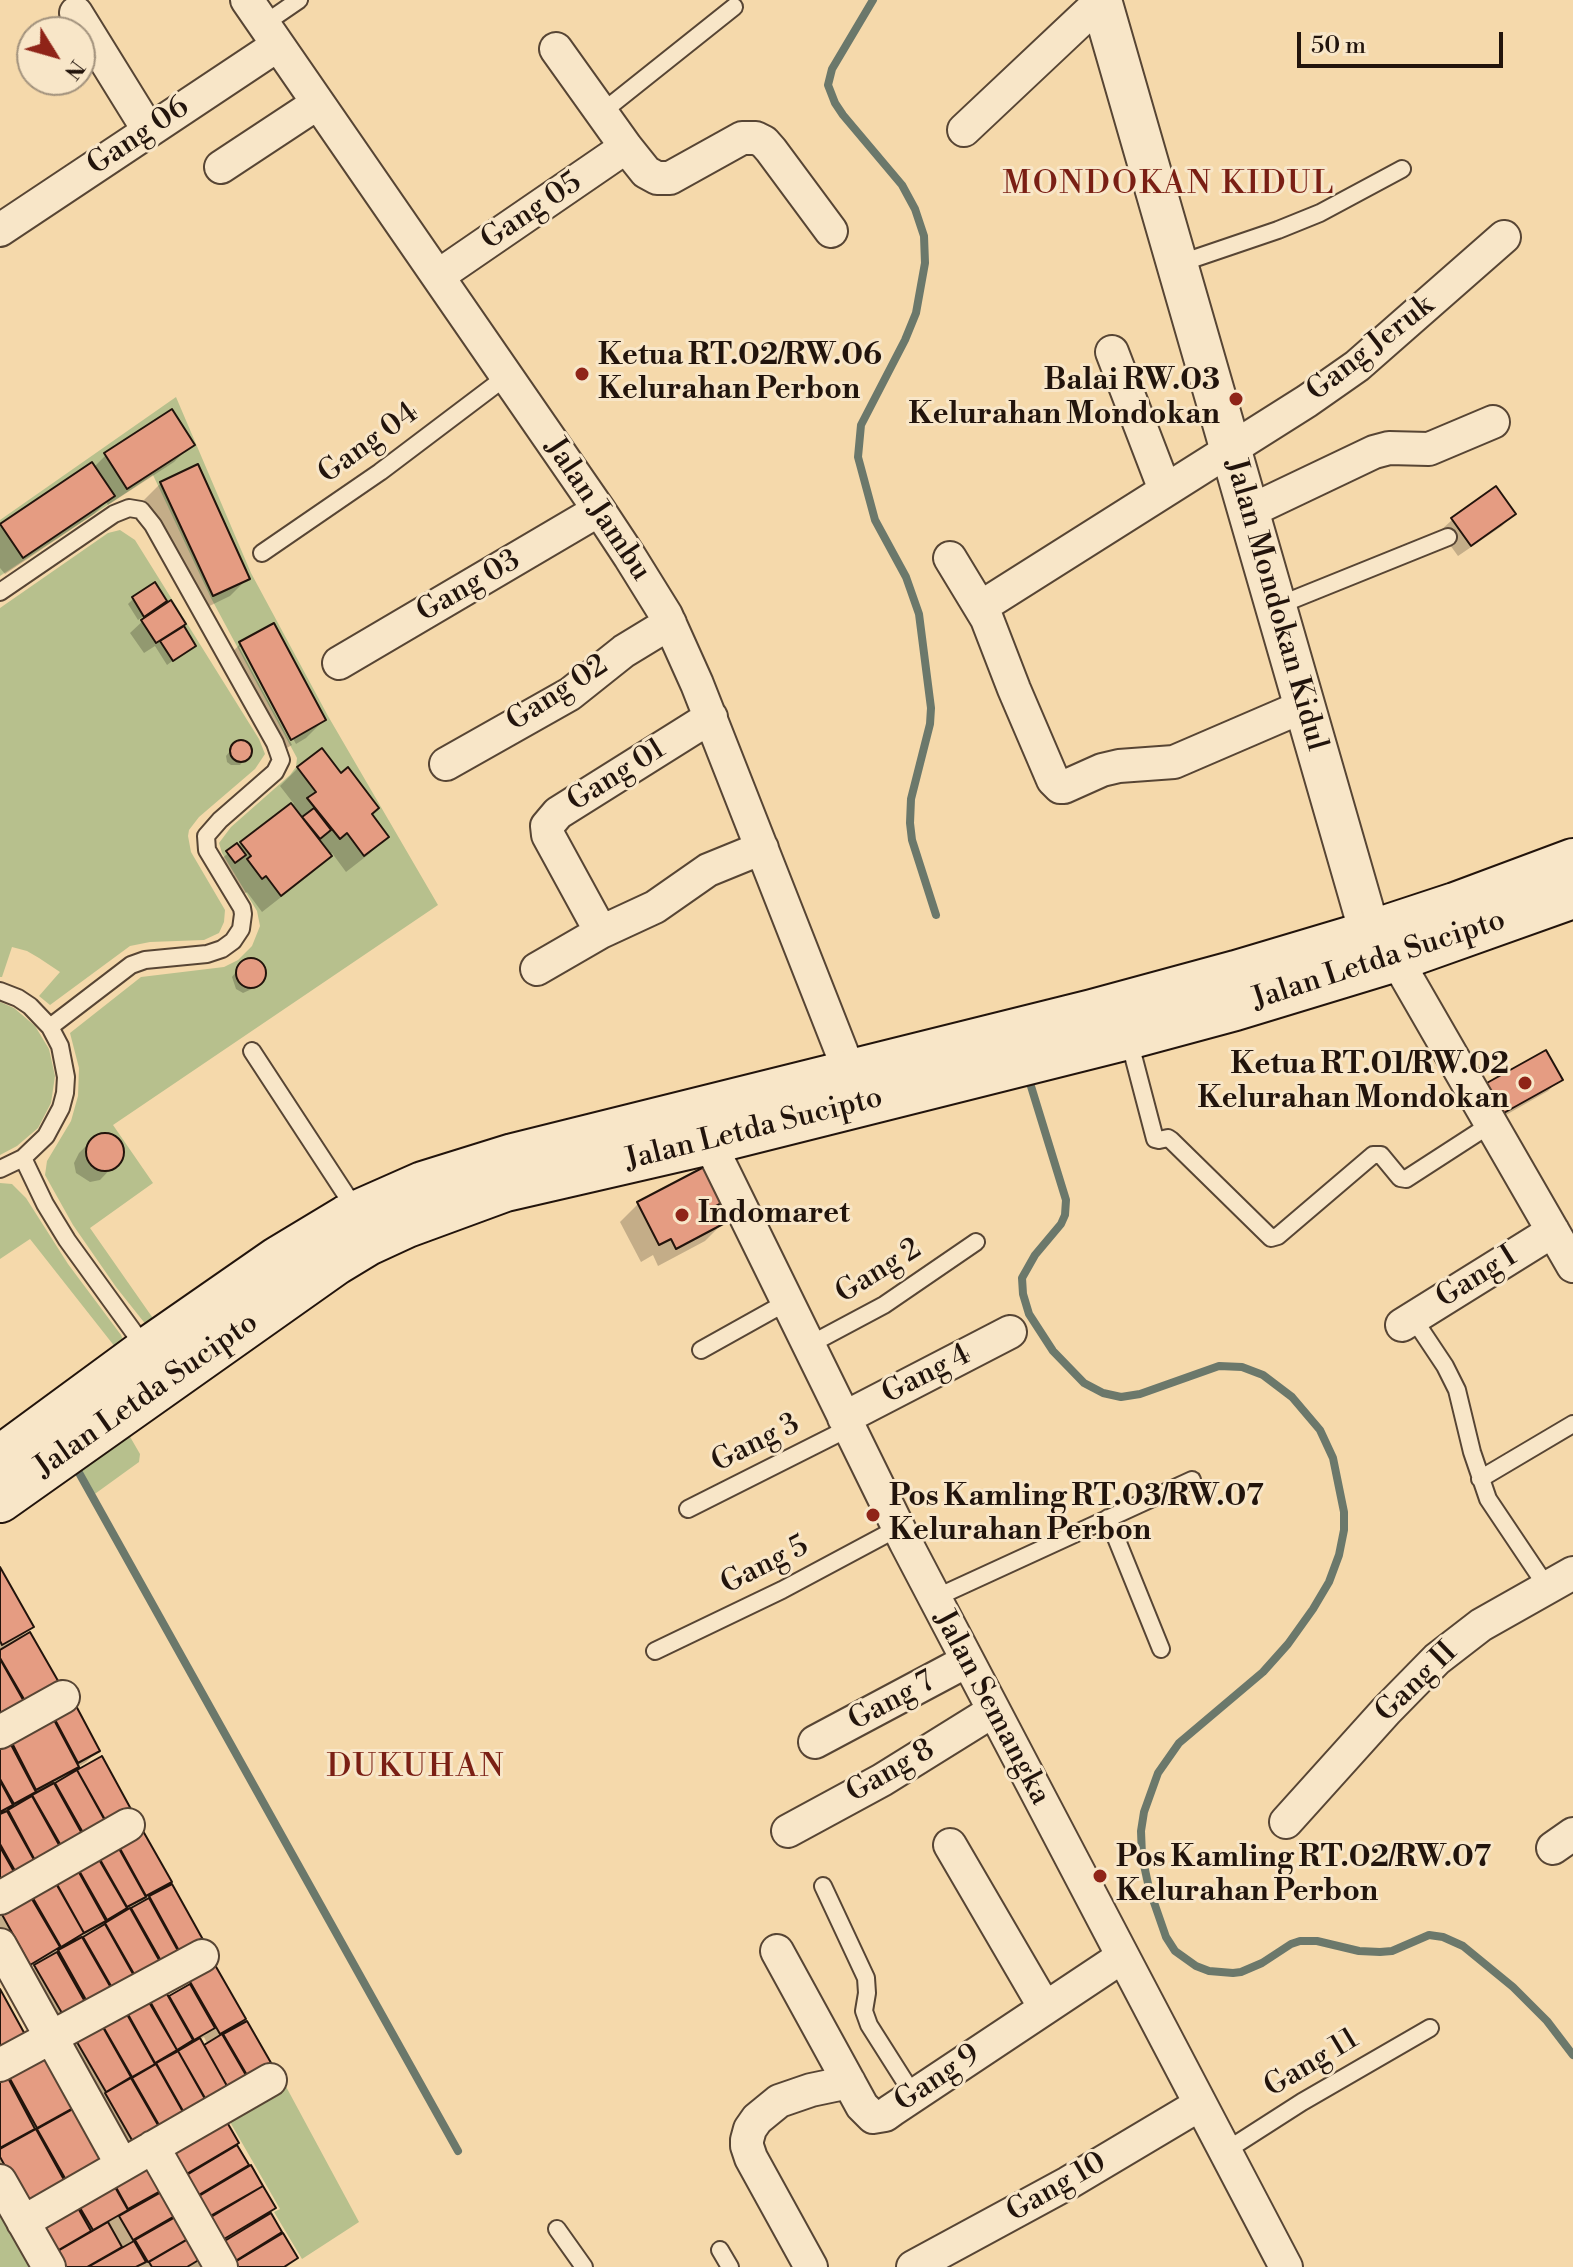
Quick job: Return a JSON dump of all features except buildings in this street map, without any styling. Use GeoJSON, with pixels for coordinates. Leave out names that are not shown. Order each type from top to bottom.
{"type":"FeatureCollection","features":[{"type":"Feature","properties":{"kind":"main road","name":"Jalan Letda Sucipto"},"geometry":{"type":"LineString","coordinates":[[1383,946],[1508,886],[1573,861]]}},
{"type":"Feature","properties":{"kind":"main road","name":"Jalan Letda Sucipto"},"geometry":{"type":"LineString","coordinates":[[0,1458],[368,1243],[407,1225],[505,1189],[691,1135],[1107,1031],[1383,946],[1573,896]]}},
{"type":"Feature","properties":{"kind":"main road","name":"Jalan Letda Sucipto"},"geometry":{"type":"LineString","coordinates":[[0,1500],[278,1259],[386,1199],[460,1171],[513,1156],[691,1135],[850,1073],[1107,1031]]}},
{"type":"Feature","properties":{"kind":"street"},"geometry":{"type":"LineString","coordinates":[[964,130],[1101,1]]}},
{"type":"Feature","properties":{"kind":"street","name":"Jalan Mondokan Kidul"},"geometry":{"type":"LineString","coordinates":[[1101,1],[1304,706],[1383,946]]}},
{"type":"Feature","properties":{"kind":"street"},"geometry":{"type":"LineString","coordinates":[[76,13],[149,131]]}},
{"type":"Feature","properties":{"kind":"street","name":"Jalan Jambu"},"geometry":{"type":"LineString","coordinates":[[263,23],[599,510],[670,623],[711,717],[850,1073]]}},
{"type":"Feature","properties":{"kind":"street","name":"Gang 06"},"geometry":{"type":"LineString","coordinates":[[0,230],[149,131],[263,23]]}},
{"type":"Feature","properties":{"kind":"street"},"geometry":{"type":"LineString","coordinates":[[556,49],[646,172],[664,178],[682,172],[742,138],[756,138],[771,150],[831,231]]}},
{"type":"Feature","properties":{"kind":"street"},"geometry":{"type":"LineString","coordinates":[[221,167],[318,103]]}},
{"type":"Feature","properties":{"kind":"street","name":"Gang 05"},"geometry":{"type":"LineString","coordinates":[[438,276],[626,147]]}},
{"type":"Feature","properties":{"kind":"street","name":"Gang Jeruk"},"geometry":{"type":"LineString","coordinates":[[981,607],[1357,366],[1504,237]]}},
{"type":"Feature","properties":{"kind":"street"},"geometry":{"type":"LineString","coordinates":[[1112,352],[1165,490]]}},
{"type":"Feature","properties":{"kind":"street"},"geometry":{"type":"LineString","coordinates":[[1248,512],[1374,452],[1389,448],[1429,449],[1493,422]]}},
{"type":"Feature","properties":{"kind":"street","name":"Gang 03"},"geometry":{"type":"LineString","coordinates":[[339,663],[599,510]]}},
{"type":"Feature","properties":{"kind":"street"},"geometry":{"type":"LineString","coordinates":[[950,558],[981,607],[1053,780],[1060,787],[1119,766],[1174,762],[1304,706]]}},
{"type":"Feature","properties":{"kind":"street","name":"Gang 02"},"geometry":{"type":"LineString","coordinates":[[446,764],[570,694],[624,651],[670,623]]}},
{"type":"Feature","properties":{"kind":"street","name":"Gang 01"},"geometry":{"type":"LineString","coordinates":[[601,932],[548,835],[547,826],[558,813],[711,717]]}},
{"type":"Feature","properties":{"kind":"street"},"geometry":{"type":"LineString","coordinates":[[537,969],[601,932],[665,902],[708,870],[762,848]]}},
{"type":"Feature","properties":{"kind":"street"},"geometry":{"type":"LineString","coordinates":[[1383,946],[1573,1266]]}},
{"type":"Feature","properties":{"kind":"street","name":"Jalan Semangka"},"geometry":{"type":"LineString","coordinates":[[691,1135],[787,1302],[898,1528],[1286,2267]]}},
{"type":"Feature","properties":{"kind":"street","name":"Gang I"},"geometry":{"type":"LineString","coordinates":[[1408,1321],[1553,1231]]}},
{"type":"Feature","properties":{"kind":"street","name":"Gang 4"},"geometry":{"type":"LineString","coordinates":[[847,1423],[1010,1332]]}},
{"type":"Feature","properties":{"kind":"street","name":"Gang II"},"geometry":{"type":"LineString","coordinates":[[1286,1822],[1437,1659],[1481,1625],[1560,1580]]}},
{"type":"Feature","properties":{"kind":"street","name":"Gang 7"},"geometry":{"type":"LineString","coordinates":[[815,1742],[967,1661]]}},
{"type":"Feature","properties":{"kind":"street"},"geometry":{"type":"LineString","coordinates":[[0,1732],[63,1697]]}},
{"type":"Feature","properties":{"kind":"street","name":"Gang 8"},"geometry":{"type":"LineString","coordinates":[[788,1831],[882,1780],[993,1711]]}},
{"type":"Feature","properties":{"kind":"street"},"geometry":{"type":"LineString","coordinates":[[0,1898],[128,1825]]}},
{"type":"Feature","properties":{"kind":"street"},"geometry":{"type":"LineString","coordinates":[[950,1845],[1045,2008]]}},
{"type":"Feature","properties":{"kind":"street"},"geometry":{"type":"LineString","coordinates":[[0,1945],[122,2165]]}},
{"type":"Feature","properties":{"kind":"street","name":"Gang 9"},"geometry":{"type":"LineString","coordinates":[[777,1951],[865,2111],[873,2117],[885,2115],[1122,1957]]}},
{"type":"Feature","properties":{"kind":"street"},"geometry":{"type":"LineString","coordinates":[[0,2065],[202,1956]]}},
{"type":"Feature","properties":{"kind":"street"},"geometry":{"type":"LineString","coordinates":[[23,2222],[270,2080]]}},
{"type":"Feature","properties":{"kind":"street"},"geometry":{"type":"LineString","coordinates":[[811,2267],[751,2158],[747,2140],[757,2119],[779,2101],[849,2082]]}},
{"type":"Feature","properties":{"kind":"street","name":"Gang 10"},"geometry":{"type":"LineString","coordinates":[[913,2267],[1068,2183],[1199,2105]]}},
{"type":"Feature","properties":{"kind":"street"},"geometry":{"type":"LineString","coordinates":[[153,2147],[221,2267]]}},
{"type":"Feature","properties":{"kind":"street"},"geometry":{"type":"LineString","coordinates":[[0,2181],[49,2267]]}},
{"type":"Feature","properties":{"kind":"lane"},"geometry":{"type":"LineString","coordinates":[[263,23],[299,0]]}},
{"type":"Feature","properties":{"kind":"lane"},"geometry":{"type":"LineString","coordinates":[[601,113],[734,7]]}},
{"type":"Feature","properties":{"kind":"lane"},"geometry":{"type":"LineString","coordinates":[[1176,264],[1320,213],[1402,169]]}},
{"type":"Feature","properties":{"kind":"lane","name":"Gang 04"},"geometry":{"type":"LineString","coordinates":[[262,553],[380,472],[507,376]]}},
{"type":"Feature","properties":{"kind":"lane"},"geometry":{"type":"LineString","coordinates":[[0,592],[114,514],[129,508],[141,510],[169,553],[275,743],[281,760],[275,772],[206,836],[207,850],[242,908],[243,922],[237,935],[216,952],[145,960],[131,965],[50,1027]]}},
{"type":"Feature","properties":{"kind":"lane"},"geometry":{"type":"LineString","coordinates":[[1275,607],[1448,537]]}},
{"type":"Feature","properties":{"kind":"lane"},"geometry":{"type":"LineString","coordinates":[[0,991],[30,1006],[50,1027],[64,1061],[65,1093],[55,1122],[46,1136],[23,1158],[0,1169]]}},
{"type":"Feature","properties":{"kind":"lane"},"geometry":{"type":"LineString","coordinates":[[1107,1031],[1155,1139],[1171,1140],[1271,1238],[1278,1236],[1373,1155],[1381,1155],[1398,1176],[1406,1179],[1491,1124]]}},
{"type":"Feature","properties":{"kind":"lane"},"geometry":{"type":"LineString","coordinates":[[252,1051],[358,1212]]}},
{"type":"Feature","properties":{"kind":"lane"},"geometry":{"type":"LineString","coordinates":[[23,1158],[67,1240],[159,1364]]}},
{"type":"Feature","properties":{"kind":"lane","name":"Gang 2"},"geometry":{"type":"LineString","coordinates":[[809,1345],[884,1305],[976,1242]]}},
{"type":"Feature","properties":{"kind":"lane"},"geometry":{"type":"LineString","coordinates":[[701,1350],[787,1302]]}},
{"type":"Feature","properties":{"kind":"lane"},"geometry":{"type":"LineString","coordinates":[[1408,1321],[1452,1378],[1480,1479],[1497,1515],[1560,1580]]}},
{"type":"Feature","properties":{"kind":"lane","name":"Gang 3"},"geometry":{"type":"LineString","coordinates":[[688,1509],[847,1423]]}},
{"type":"Feature","properties":{"kind":"lane"},"geometry":{"type":"LineString","coordinates":[[1480,1479],[1573,1424]]}},
{"type":"Feature","properties":{"kind":"lane"},"geometry":{"type":"LineString","coordinates":[[935,1598],[1192,1480]]}},
{"type":"Feature","properties":{"kind":"lane"},"geometry":{"type":"LineString","coordinates":[[1108,1518],[1161,1649]]}},
{"type":"Feature","properties":{"kind":"lane","name":"Gang 5"},"geometry":{"type":"LineString","coordinates":[[655,1651],[782,1590],[898,1528]]}},
{"type":"Feature","properties":{"kind":"lane"},"geometry":{"type":"LineString","coordinates":[[823,1886],[866,1978],[866,2018],[914,2096]]}},
{"type":"Feature","properties":{"kind":"lane","name":"Gang 11"},"geometry":{"type":"LineString","coordinates":[[1224,2152],[1302,2102],[1430,2028]]}},
{"type":"Feature","properties":{"kind":"lane"},"geometry":{"type":"LineString","coordinates":[[557,2229],[584,2267]]}},
{"type":"Feature","properties":{"kind":"lane"},"geometry":{"type":"LineString","coordinates":[[720,2250],[730,2267]]}},
{"type":"Feature","properties":{"kind":"green space"},"geometry":{"type":"Polygon","coordinates":[[[176,397],[251,573],[328,716],[438,905],[113,1125],[153,1183],[90,1228],[157,1324],[147,1326],[73,1225],[45,1175],[47,1161],[71,1121],[78,1096],[79,1068],[70,1033],[141,977],[224,967],[238,960],[252,946],[260,926],[257,911],[219,843],[231,827],[290,775],[296,767],[297,758],[211,598],[153,475],[0,576],[0,520],[176,397]]]}},
{"type":"Feature","properties":{"kind":"green space"},"geometry":{"type":"Polygon","coordinates":[[[120,530],[135,540],[259,739],[265,754],[255,769],[199,817],[189,830],[191,852],[225,910],[219,933],[204,940],[130,946],[50,1005],[39,996],[60,972],[27,951],[12,947],[0,977],[0,608],[108,533],[120,530]]]}},
{"type":"Feature","properties":{"kind":"green space"},"geometry":{"type":"Polygon","coordinates":[[[0,1002],[14,1008],[35,1026],[49,1049],[55,1076],[51,1103],[38,1128],[17,1146],[0,1155],[0,1002]]]}},
{"type":"Feature","properties":{"kind":"green space"},"geometry":{"type":"Polygon","coordinates":[[[0,1183],[12,1184],[26,1198],[68,1264],[121,1335],[124,1342],[119,1352],[30,1239],[0,1259],[0,1183]]]}},
{"type":"Feature","properties":{"kind":"green space"},"geometry":{"type":"Polygon","coordinates":[[[129,1435],[140,1454],[139,1462],[92,1496],[78,1471],[129,1435]]]}},
{"type":"Feature","properties":{"kind":"green space"},"geometry":{"type":"Polygon","coordinates":[[[283,2081],[359,2222],[302,2259],[274,2212],[280,2209],[226,2115],[283,2081]]]}},
{"type":"Feature","properties":{"kind":"green space"},"geometry":{"type":"Polygon","coordinates":[[[0,2203],[36,2267],[0,2267],[0,2203]]]}},
{"type":"Feature","properties":{"kind":"waterway"},"geometry":{"type":"LineString","coordinates":[[873,0],[832,69],[828,85],[843,115],[902,185],[915,209],[924,236],[925,263],[916,313],[861,425],[858,457],[875,520],[906,577],[919,614],[931,708],[930,724],[911,799],[910,823],[912,840],[936,915]]}},
{"type":"Feature","properties":{"kind":"waterway"},"geometry":{"type":"LineString","coordinates":[[1030,1083],[1066,1200],[1061,1224],[1035,1255],[1022,1278],[1029,1314],[1053,1351],[1084,1383],[1103,1393],[1121,1397],[1140,1394],[1219,1366],[1242,1367],[1263,1375],[1292,1397],[1320,1430],[1333,1458],[1344,1512],[1339,1555],[1329,1582],[1313,1609],[1263,1672],[1179,1743],[1158,1773],[1144,1812],[1142,1856],[1166,1937],[1175,1951],[1196,1966],[1209,1971],[1233,1973],[1262,1963],[1300,1941],[1380,1952],[1392,1951],[1429,1935],[1443,1937],[1463,1946],[1513,1987],[1547,2021],[1573,2055]]}},
{"type":"Feature","properties":{"kind":"waterway"},"geometry":{"type":"LineString","coordinates":[[78,1471],[458,2151]]}},
{"type":"Feature","properties":{"kind":"place","name":"Ketua RT.02/RW.06 Kelurahan Perbon"},"geometry":{"type":"Point","coordinates":[582,374]}},
{"type":"Feature","properties":{"kind":"place","name":"Balai RW.03 Kelurahan Mondokan"},"geometry":{"type":"Point","coordinates":[1236,399]}},
{"type":"Feature","properties":{"kind":"place","name":"Ketua RT.01/RW.02 Kelurahan Mondokan"},"geometry":{"type":"Point","coordinates":[1525,1083]}},
{"type":"Feature","properties":{"kind":"place","name":"Indomaret"},"geometry":{"type":"Point","coordinates":[682,1215]}},
{"type":"Feature","properties":{"kind":"place","name":"Pos Kamling RT.03/RW.07 Kelurahan Perbon"},"geometry":{"type":"Point","coordinates":[873,1515]}},
{"type":"Feature","properties":{"kind":"place","name":"Pos Kamling RT.02/RW.07 Kelurahan Perbon"},"geometry":{"type":"Point","coordinates":[1100,1876]}},
{"type":"Feature","properties":{"kind":"district","name":"MONDOKAN KIDUL"},"geometry":{"type":"Point","coordinates":[1169,185]}},
{"type":"Feature","properties":{"kind":"district","name":"DUKUHAN"},"geometry":{"type":"Point","coordinates":[416,1768]}}]}
